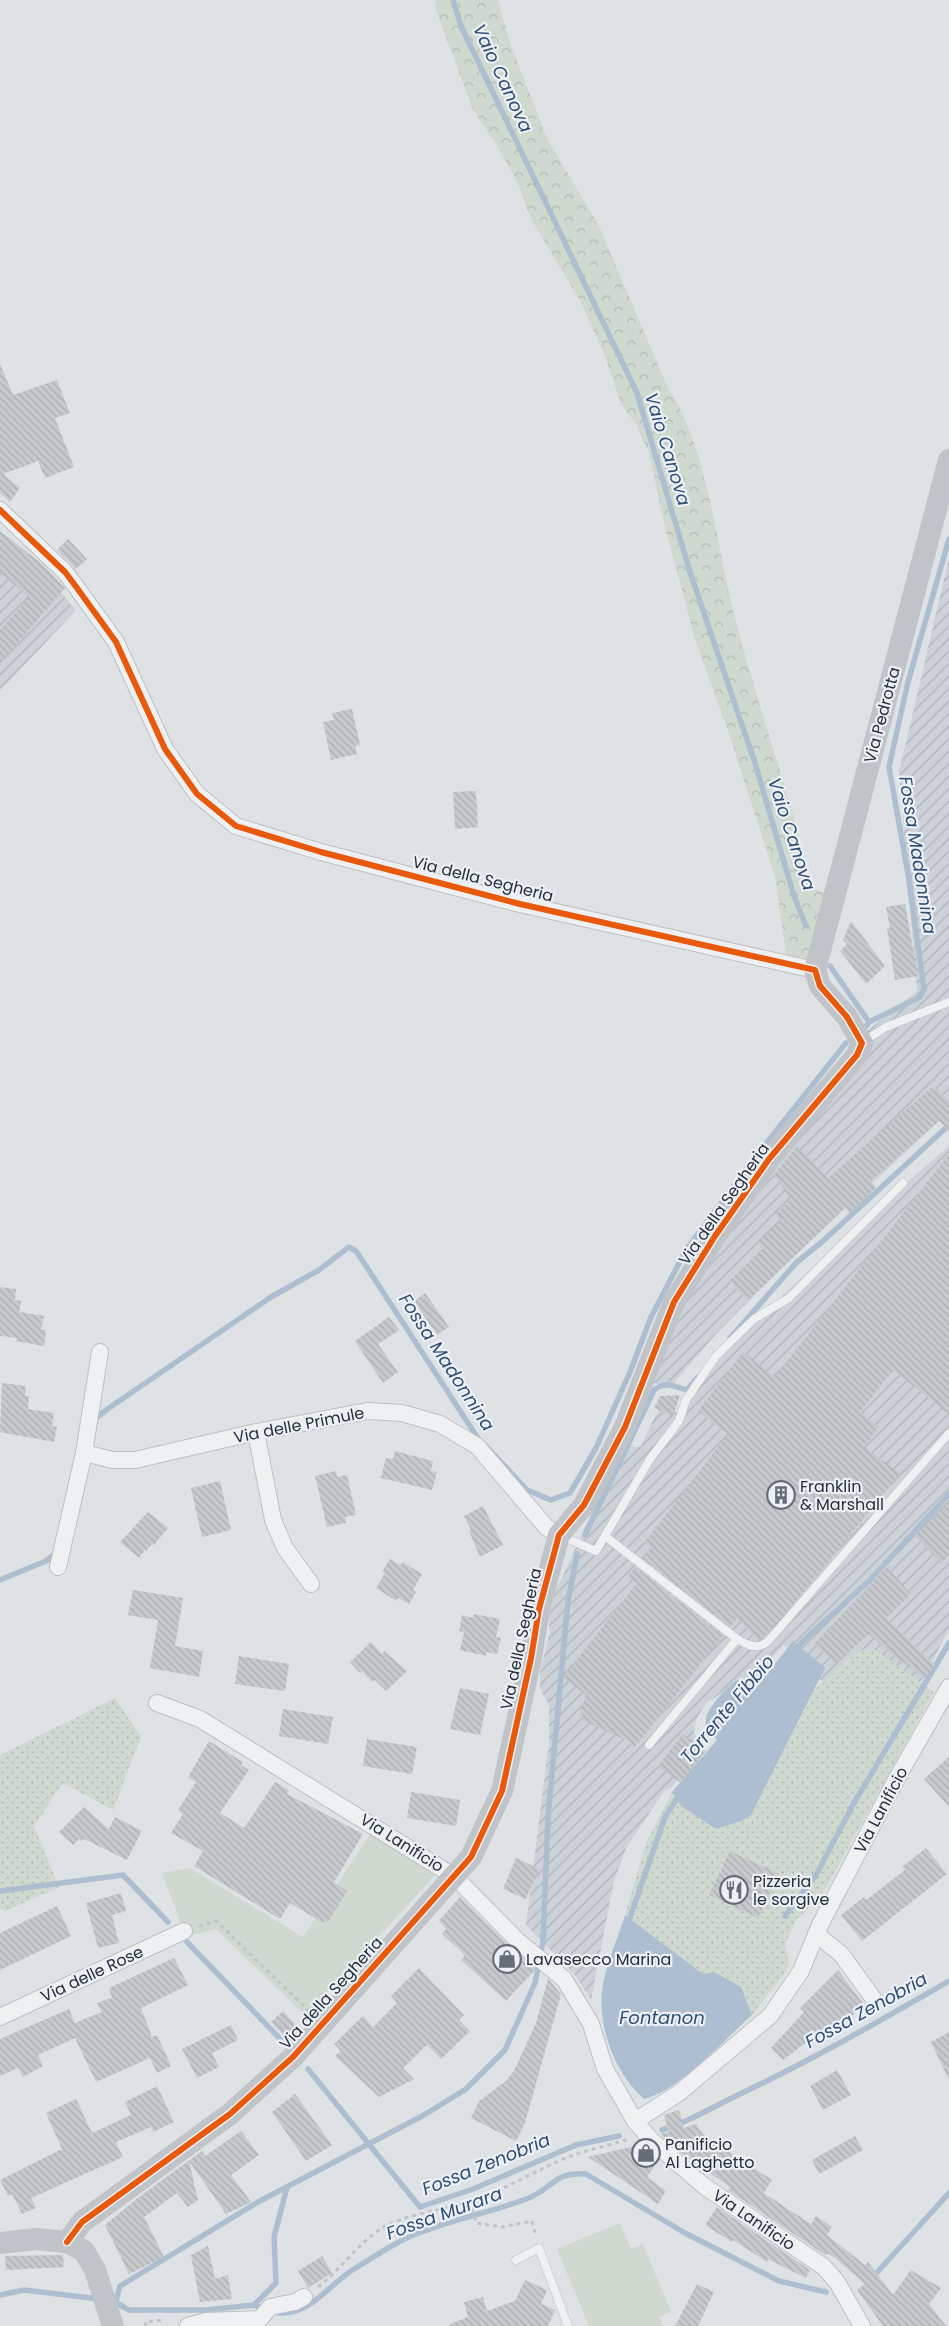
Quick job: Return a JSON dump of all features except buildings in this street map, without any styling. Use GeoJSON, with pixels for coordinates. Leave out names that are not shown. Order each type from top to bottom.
{"type":"FeatureCollection","features":[{"type":"Feature","properties":{"kind":"street","name":"Via Pedrotta"},"geometry":{"type":"LineString","coordinates":[[815,970],[949,460]]}},
{"type":"Feature","properties":{"kind":"street","name":"Via della Segheria"},"geometry":{"type":"LineString","coordinates":[[0,510],[65,572],[77,588],[116,642],[164,749],[197,794],[236,826],[321,852],[520,904],[815,970]]}},
{"type":"Feature","properties":{"kind":"street"},"geometry":{"type":"LineString","coordinates":[[815,970],[820,986],[847,1017],[862,1042]]}},
{"type":"Feature","properties":{"kind":"street","name":"Via della Segheria"},"geometry":{"type":"LineString","coordinates":[[67,2242],[82,2222],[230,2114],[293,2057],[471,1857],[502,1791],[539,1609],[560,1535],[584,1505],[625,1427],[674,1302],[715,1236],[770,1159],[857,1055],[862,1042]]}},
{"type":"Feature","properties":{"kind":"street"},"geometry":{"type":"LineString","coordinates":[[58,1567],[84,1453],[100,1352]]}},
{"type":"Feature","properties":{"kind":"street","name":"Via delle Primule"},"geometry":{"type":"LineString","coordinates":[[84,1453],[113,1460],[135,1460],[256,1432],[368,1411],[402,1413],[440,1424],[477,1446],[548,1528],[560,1535]]}},
{"type":"Feature","properties":{"kind":"street"},"geometry":{"type":"LineString","coordinates":[[256,1432],[273,1520],[285,1548],[311,1584]]}},
{"type":"Feature","properties":{"kind":"street","name":"Via Lanificio"},"geometry":{"type":"LineString","coordinates":[[639,2126],[770,2016],[801,1971],[816,1934],[897,1778],[949,1687]]}},
{"type":"Feature","properties":{"kind":"street","name":"Via Lanificio"},"geometry":{"type":"LineString","coordinates":[[157,1703],[200,1719],[455,1877],[519,1942],[564,1979],[591,2024],[605,2069],[639,2126],[704,2186],[824,2267],[837,2282],[862,2326]]}},
{"type":"Feature","properties":{"kind":"street","name":"Via delle Rose"},"geometry":{"type":"LineString","coordinates":[[0,2017],[184,1930]]}},
{"type":"Feature","properties":{"kind":"street"},"geometry":{"type":"LineString","coordinates":[[816,1934],[841,1954],[873,1998]]}},
{"type":"Feature","properties":{"kind":"street"},"geometry":{"type":"LineString","coordinates":[[0,2242],[36,2239],[67,2242],[84,2250],[95,2270],[112,2324]]}},
{"type":"Feature","properties":{"kind":"street"},"geometry":{"type":"LineString","coordinates":[[188,2326],[206,2321],[260,2319],[270,2307],[294,2302],[304,2297]]}},
{"type":"Feature","properties":{"kind":"lane"},"geometry":{"type":"LineString","coordinates":[[862,1042],[886,1027],[949,1002]]}},
{"type":"Feature","properties":{"kind":"lane"},"geometry":{"type":"LineString","coordinates":[[560,1535],[596,1551],[650,1459],[679,1421],[686,1400],[716,1356],[754,1319],[789,1298],[903,1183]]}},
{"type":"Feature","properties":{"kind":"lane"},"geometry":{"type":"LineString","coordinates":[[605,1536],[737,1639],[751,1647],[766,1644],[949,1433]]}},
{"type":"Feature","properties":{"kind":"lane"},"geometry":{"type":"LineString","coordinates":[[649,1745],[737,1639]]}},
{"type":"Feature","properties":{"kind":"lane"},"geometry":{"type":"LineString","coordinates":[[516,2260],[539,2248],[568,2326]]}},
{"type":"Feature","properties":{"kind":"path"},"geometry":{"type":"LineString","coordinates":[[184,1930],[216,1921],[322,2023]]}},
{"type":"Feature","properties":{"kind":"path"},"geometry":{"type":"LineString","coordinates":[[304,2297],[330,2278],[363,2242],[380,2229],[394,2222],[470,2201],[504,2188],[565,2158],[629,2139],[639,2126]]}},
{"type":"Feature","properties":{"kind":"path"},"geometry":{"type":"LineString","coordinates":[[470,2201],[476,2223],[501,2227],[532,2221],[539,2248]]}},
{"type":"Feature","properties":{"kind":"path"},"geometry":{"type":"LineString","coordinates":[[146,2326],[145,2322],[164,2320]]}},
{"type":"Feature","properties":{"kind":"shaded area"},"geometry":{"type":"Polygon","coordinates":[[[0,535],[42,571],[76,610],[0,691],[0,535]]]}},
{"type":"Feature","properties":{"kind":"shaded area"},"geometry":{"type":"Polygon","coordinates":[[[949,558],[949,1112],[779,1270],[716,1334],[673,1384],[663,1386],[649,1381],[669,1332],[715,1250],[866,1032],[917,991],[899,772],[949,558]]]}},
{"type":"Feature","properties":{"kind":"shaded area"},"geometry":{"type":"Polygon","coordinates":[[[949,1146],[949,1630],[915,1693],[850,1658],[825,1684],[784,1645],[738,1696],[724,1692],[706,1703],[696,1720],[694,1733],[703,1748],[671,1788],[665,1790],[626,1848],[614,1881],[591,2000],[575,1975],[526,1925],[549,1743],[549,1705],[540,1689],[540,1672],[550,1632],[548,1614],[551,1595],[560,1582],[626,1438],[633,1447],[640,1447],[659,1409],[667,1408],[678,1413],[697,1384],[757,1319],[879,1206],[949,1146]]]}},
{"type":"Feature","properties":{"kind":"green space"},"geometry":{"type":"Polygon","coordinates":[[[435,0],[498,0],[510,43],[547,138],[599,226],[668,388],[692,438],[709,495],[741,640],[802,847],[799,864],[811,888],[836,897],[818,966],[786,955],[775,877],[730,737],[694,636],[665,527],[649,453],[636,424],[621,404],[604,353],[579,299],[530,217],[518,184],[496,144],[473,110],[436,10],[435,0]]]}},
{"type":"Feature","properties":{"kind":"green space"},"geometry":{"type":"Polygon","coordinates":[[[873,1648],[934,1692],[830,1881],[819,1898],[796,1920],[785,1944],[789,1964],[785,1973],[752,2015],[741,1987],[703,1974],[625,1915],[646,1843],[672,1792],[681,1806],[751,1815],[815,1689],[861,1650],[873,1648]]]}},
{"type":"Feature","properties":{"kind":"green space"},"geometry":{"type":"Polygon","coordinates":[[[115,1698],[141,1737],[113,1810],[63,1783],[34,1826],[59,1887],[5,1911],[0,1909],[0,1755],[115,1698]]]}},
{"type":"Feature","properties":{"kind":"green space"},"geometry":{"type":"Polygon","coordinates":[[[370,1834],[435,1875],[306,2016],[216,1929],[186,1937],[162,1873],[190,1868],[303,1937],[370,1834]]]}},
{"type":"Feature","properties":{"kind":"green space"},"geometry":{"type":"Polygon","coordinates":[[[620,2223],[631,2249],[643,2244],[671,2312],[659,2317],[663,2326],[589,2326],[557,2249],[620,2223]]]}},
{"type":"Feature","properties":{"kind":"water"},"geometry":{"type":"Polygon","coordinates":[[[793,1641],[825,1668],[751,1815],[741,1821],[716,1829],[681,1806],[672,1792],[717,1740],[706,1724],[708,1712],[712,1706],[737,1680],[756,1688],[793,1641]]]}},
{"type":"Feature","properties":{"kind":"water","name":"Fontanon"},"geometry":{"type":"Polygon","coordinates":[[[625,1915],[703,1974],[714,1972],[741,1987],[752,2015],[701,2063],[672,2086],[644,2099],[624,2076],[616,2061],[605,2031],[602,2015],[605,1975],[625,1915]]]}},
{"type":"Feature","properties":{"kind":"waterway","name":"Vaio Canova"},"geometry":{"type":"LineString","coordinates":[[453,0],[461,26],[637,393],[690,572],[755,763],[794,896],[806,926]]}},
{"type":"Feature","properties":{"kind":"waterway","name":"Fossa Madonnina"},"geometry":{"type":"LineString","coordinates":[[865,1028],[869,1022],[920,997],[924,989],[908,874],[889,767],[908,682],[949,539]]}},
{"type":"Feature","properties":{"kind":"waterway","name":"Vaio Canova"},"geometry":{"type":"LineString","coordinates":[[830,966],[869,1022]]}},
{"type":"Feature","properties":{"kind":"waterway","name":"Fossa Madonnina"},"geometry":{"type":"LineString","coordinates":[[486,1446],[527,1490],[551,1500],[570,1493],[596,1448],[630,1372],[651,1317],[686,1250],[761,1150],[846,1043]]}},
{"type":"Feature","properties":{"kind":"waterway"},"geometry":{"type":"LineString","coordinates":[[730,1338],[796,1263],[823,1241],[949,1125]]}},
{"type":"Feature","properties":{"kind":"waterway","name":"Fossa Madonnina"},"geometry":{"type":"LineString","coordinates":[[95,1422],[96,1418],[109,1408],[271,1297],[319,1270],[349,1247],[356,1251],[479,1440]]}},
{"type":"Feature","properties":{"kind":"waterway"},"geometry":{"type":"LineString","coordinates":[[585,1535],[654,1390],[666,1385],[687,1390],[697,1378]]}},
{"type":"Feature","properties":{"kind":"waterway","name":"Torrente Fibbio"},"geometry":{"type":"LineString","coordinates":[[795,1651],[802,1642],[870,1580],[949,1494]]}},
{"type":"Feature","properties":{"kind":"waterway","name":"Fossa Madonnina"},"geometry":{"type":"LineString","coordinates":[[0,1580],[46,1561],[56,1553]]}},
{"type":"Feature","properties":{"kind":"waterway"},"geometry":{"type":"LineString","coordinates":[[116,2301],[120,2286],[258,2202],[424,2115],[466,2089],[505,2050],[535,1983],[543,1942],[548,1817],[568,1601],[577,1554]]}},
{"type":"Feature","properties":{"kind":"waterway"},"geometry":{"type":"LineString","coordinates":[[785,1916],[816,1875],[854,1803],[949,1643]]}},
{"type":"Feature","properties":{"kind":"waterway","name":"Torrente Fibbio"},"geometry":{"type":"LineString","coordinates":[[627,1926],[665,1817],[680,1794]]}},
{"type":"Feature","properties":{"kind":"waterway","name":"Fossa Zenobria"},"geometry":{"type":"LineString","coordinates":[[0,1891],[123,1875],[168,1922]]}},
{"type":"Feature","properties":{"kind":"waterway","name":"Fossa Zenobria"},"geometry":{"type":"LineString","coordinates":[[187,1942],[287,2046]]}},
{"type":"Feature","properties":{"kind":"waterway","name":"Fossa Zenobria"},"geometry":{"type":"LineString","coordinates":[[662,2130],[692,2118],[792,2068],[871,2026],[949,1981]]}},
{"type":"Feature","properties":{"kind":"waterway","name":"Fossa Zenobria"},"geometry":{"type":"LineString","coordinates":[[308,2069],[420,2207],[473,2189],[576,2145],[619,2136]]}},
{"type":"Feature","properties":{"kind":"waterway","name":"Fossa Murara"},"geometry":{"type":"LineString","coordinates":[[274,2312],[286,2313],[307,2306],[354,2269],[405,2239],[437,2226],[529,2198],[555,2181],[567,2175],[576,2174],[586,2174],[685,2233],[779,2281],[826,2292]]}},
{"type":"Feature","properties":{"kind":"waterway"},"geometry":{"type":"LineString","coordinates":[[254,2305],[276,2283],[274,2237],[287,2187]]}},
{"type":"Feature","properties":{"kind":"waterway","name":"Fossa Murara"},"geometry":{"type":"LineString","coordinates":[[872,2278],[949,2193]]}},
{"type":"Feature","properties":{"kind":"waterway","name":"Fossa Murara"},"geometry":{"type":"LineString","coordinates":[[0,2295],[24,2290],[99,2299]]}},
{"type":"Feature","properties":{"kind":"waterway","name":"Fossa Murara"},"geometry":{"type":"LineString","coordinates":[[113,2301],[129,2310],[206,2310],[254,2305],[265,2309]]}},
{"type":"Feature","properties":{"kind":"cycle path"},"geometry":{"type":"LineString","coordinates":[[0,510],[65,572],[77,588],[116,642],[165,749],[197,794],[236,826],[321,852],[520,904],[815,970],[820,986],[847,1017],[862,1043],[857,1055],[769,1159],[715,1236],[674,1302],[625,1427],[584,1505],[559,1535],[539,1609],[531,1658],[502,1791],[471,1857],[293,2057],[230,2114],[82,2222],[67,2242]]}},
{"type":"Feature","properties":{"kind":"place","name":"Franklin & Marshall"},"geometry":{"type":"Point","coordinates":[781,1495]}},
{"type":"Feature","properties":{"kind":"place","name":"Pizzeria le sorgive"},"geometry":{"type":"Point","coordinates":[734,1890]}},
{"type":"Feature","properties":{"kind":"place","name":"Lavasecco Marina"},"geometry":{"type":"Point","coordinates":[507,1959]}},
{"type":"Feature","properties":{"kind":"place","name":"Panificio Al Laghetto"},"geometry":{"type":"Point","coordinates":[646,2153]}}]}
